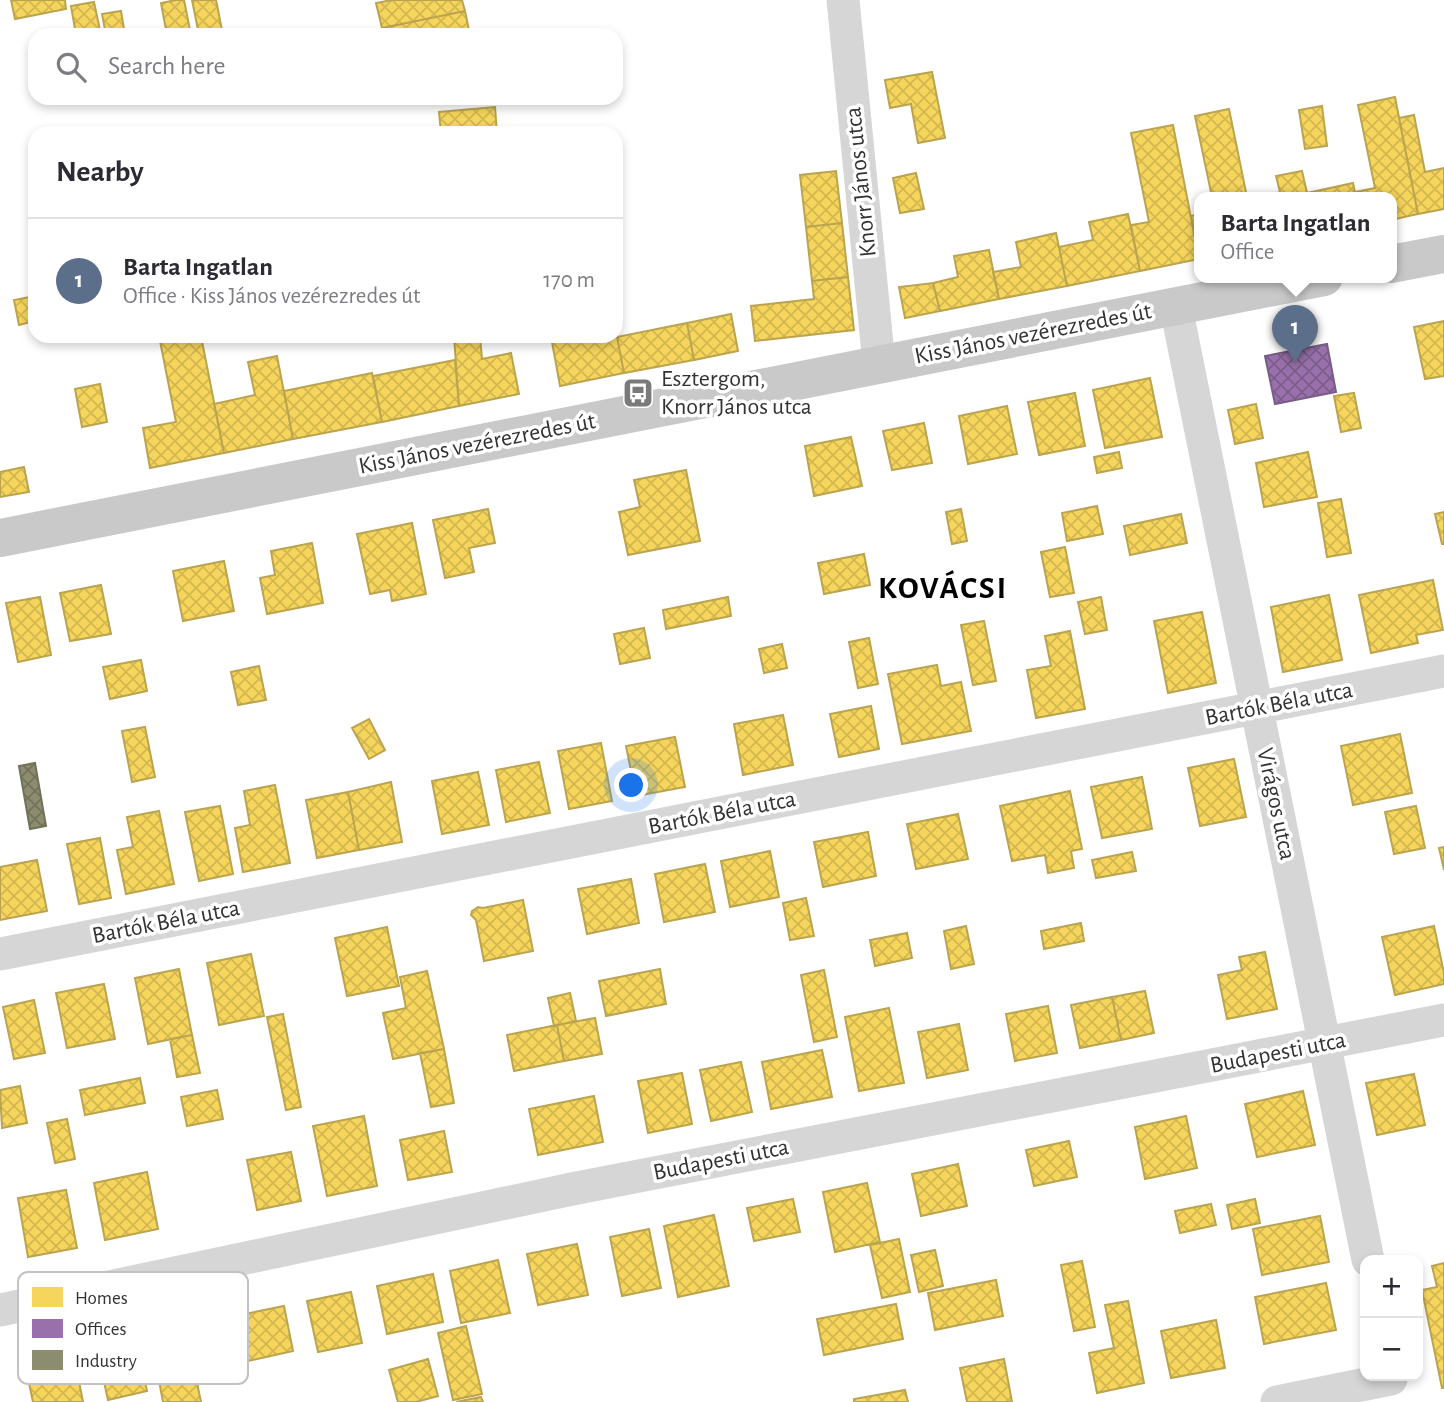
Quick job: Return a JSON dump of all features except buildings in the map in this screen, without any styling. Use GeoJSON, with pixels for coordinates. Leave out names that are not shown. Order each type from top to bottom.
{"type":"FeatureCollection","features":[{"type":"Feature","properties":{"kind":"main road"},"geometry":{"type":"LineString","coordinates":[[1397,263],[1444,254]]}},
{"type":"Feature","properties":{"kind":"main road","name":"Kiss János vezérezredes út"},"geometry":{"type":"LineString","coordinates":[[0,538],[1294,283]]}},
{"type":"Feature","properties":{"kind":"street","name":"Knorr János utca"},"geometry":{"type":"LineString","coordinates":[[843,0],[879,364]]}},
{"type":"Feature","properties":{"kind":"street","name":"Virágos utca"},"geometry":{"type":"LineString","coordinates":[[1176,307],[1367,1255]]}},
{"type":"Feature","properties":{"kind":"street","name":"Bartók Béla utca"},"geometry":{"type":"LineString","coordinates":[[0,954],[1444,671]]}},
{"type":"Feature","properties":{"kind":"street","name":"Budapesti utca"},"geometry":{"type":"LineString","coordinates":[[180,1272],[572,1189],[1444,1020]]}},
{"type":"Feature","properties":{"kind":"street","name":"Budapesti utca"},"geometry":{"type":"LineString","coordinates":[[0,1310],[18,1306]]}},
{"type":"Feature","properties":{"kind":"street"},"geometry":{"type":"LineString","coordinates":[[1277,1402],[1373,1381]]}},
{"type":"Feature","properties":{"kind":"place","name":"Barta Ingatlan"},"geometry":{"type":"Point","coordinates":[1295,363]}},
{"type":"Feature","properties":{"kind":"place","name":"Esztergom, Knorr János utca"},"geometry":{"type":"Point","coordinates":[638,393]}},
{"type":"Feature","properties":{"kind":"district","name":"KOVÁCSI"},"geometry":{"type":"Point","coordinates":[943,588]}}]}
